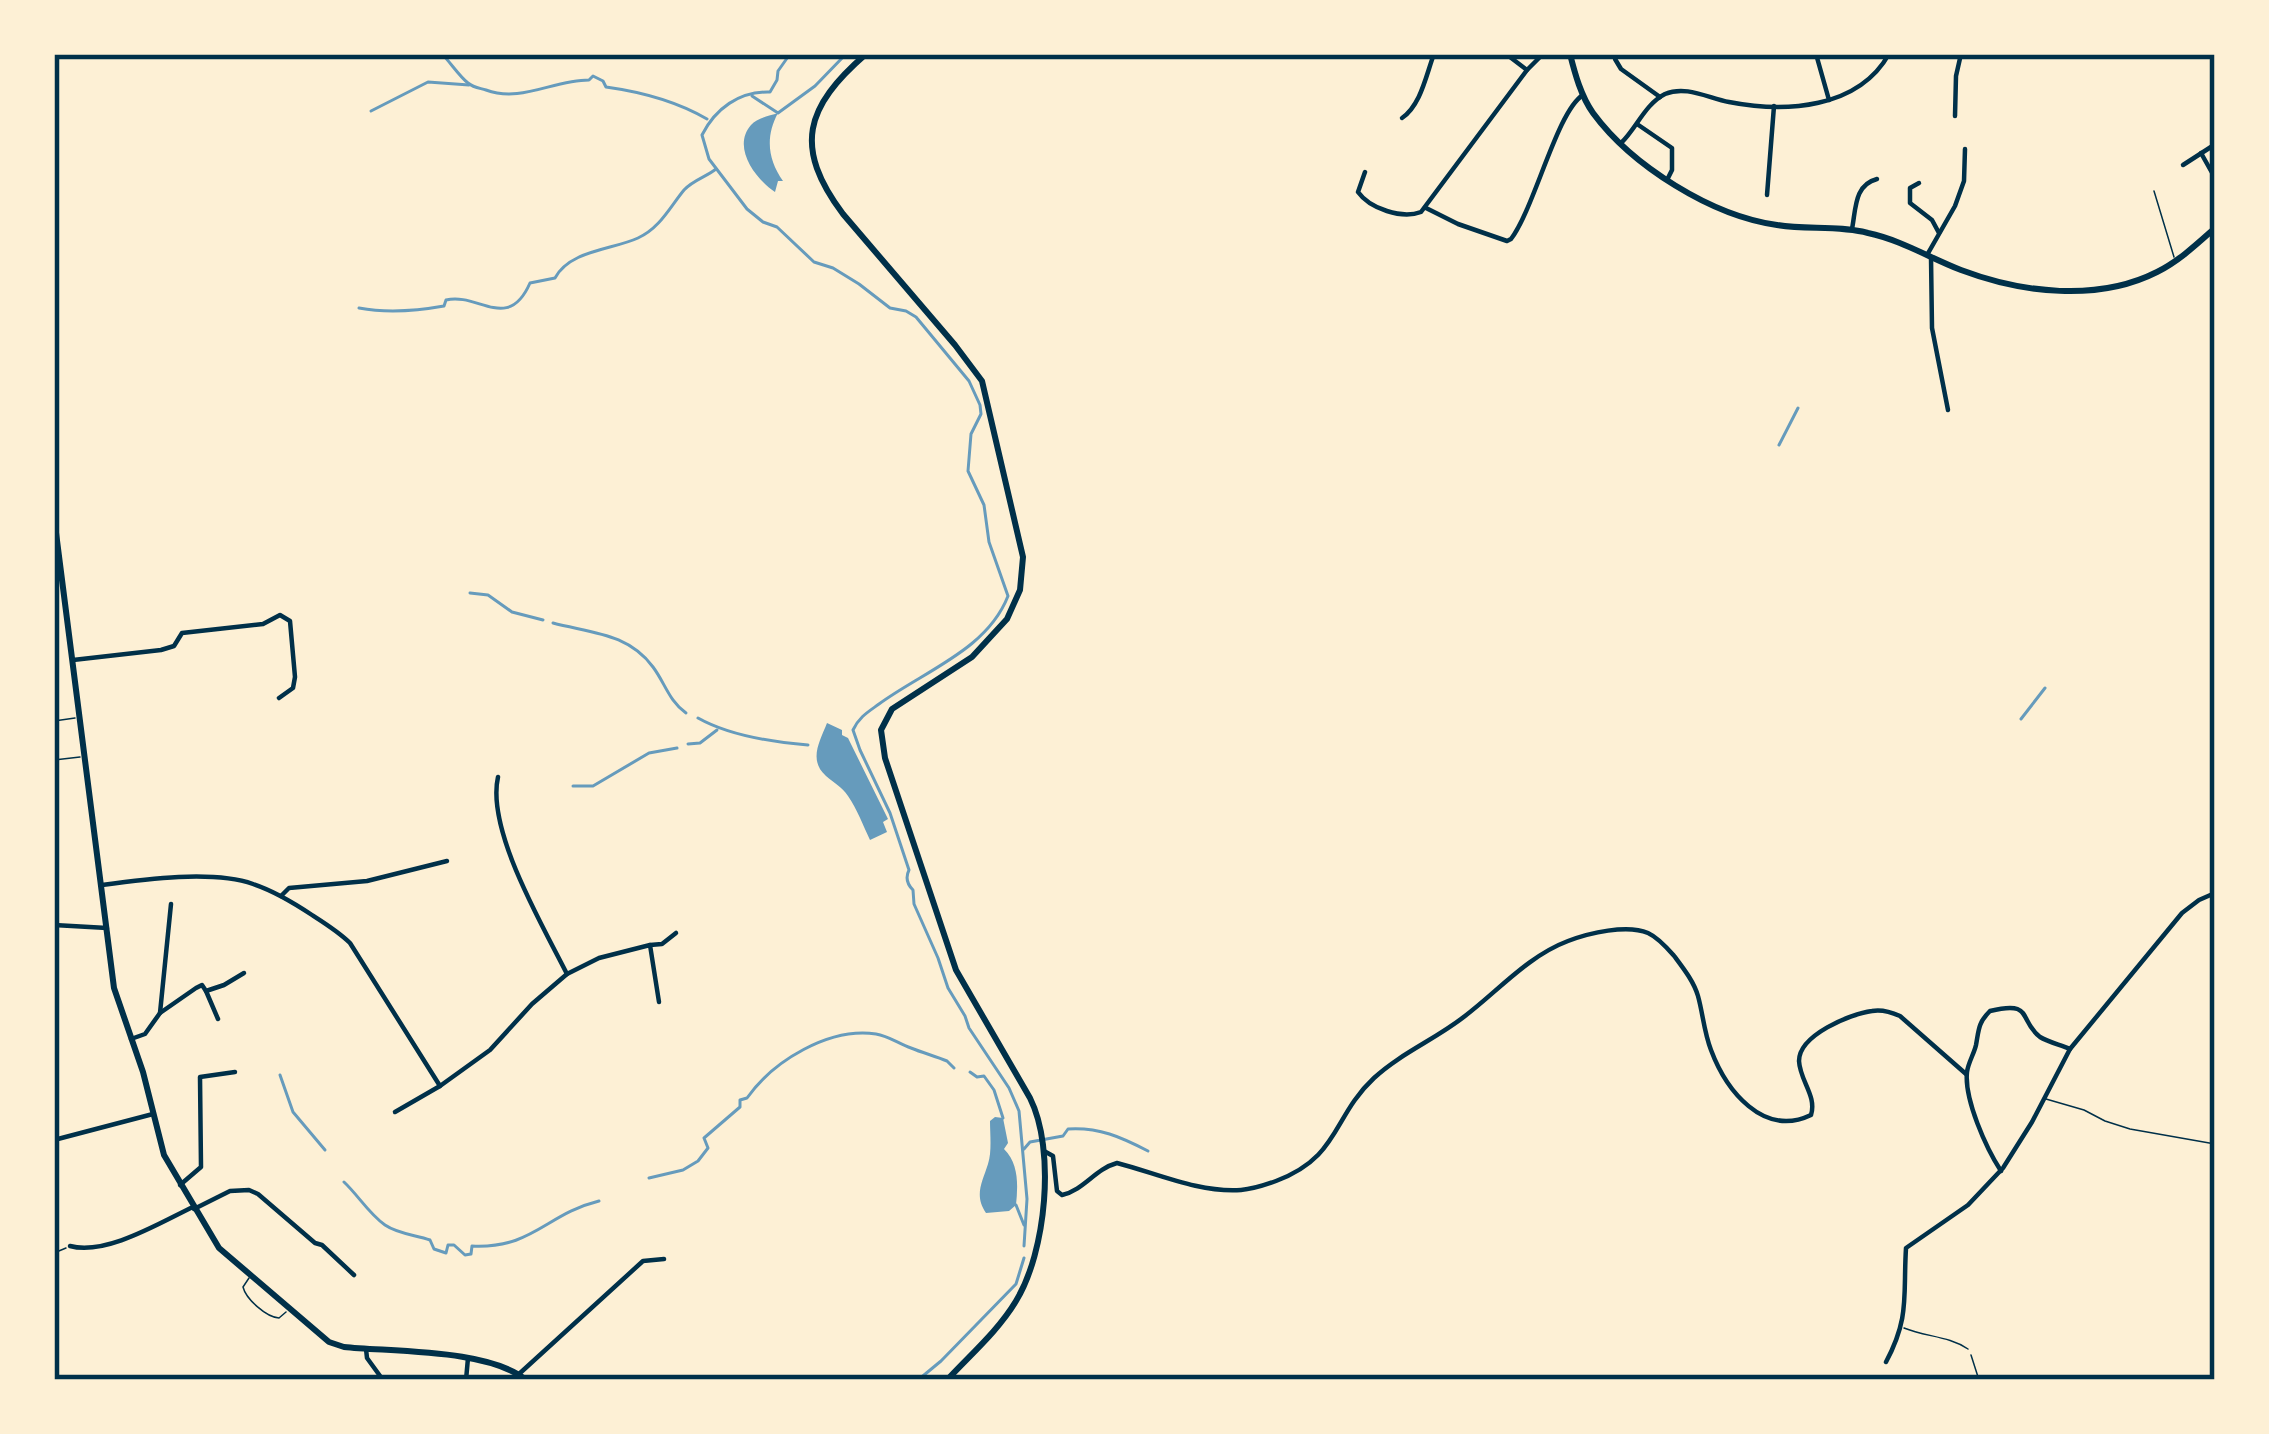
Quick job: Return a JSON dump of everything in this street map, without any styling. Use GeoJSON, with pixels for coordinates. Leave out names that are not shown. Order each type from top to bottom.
{"type":"FeatureCollection","features":[{"type":"Feature","properties":{"kind":"main road"},"geometry":{"type":"LineString","coordinates":[[1570,54],[1593,113],[1622,143],[1667,180],[1759,222],[1852,229],[2005,283],[2081,290],[2135,282],[2175,261],[2215,228]]}},
{"type":"Feature","properties":{"kind":"main road"},"geometry":{"type":"LineString","coordinates":[[863,57],[835,84],[820,108],[812,133],[812,156],[838,206],[982,381],[1021,545],[1023,576],[1014,608],[994,635],[972,657],[895,706],[880,738],[956,970],[1030,1098],[1043,1142],[1039,1230],[1027,1281],[1002,1321],[947,1380]]}},
{"type":"Feature","properties":{"kind":"main road"},"geometry":{"type":"LineString","coordinates":[[54,517],[116,997],[143,1072],[167,1163],[215,1243],[329,1342],[468,1358],[499,1364],[522,1377]]}},
{"type":"Feature","properties":{"kind":"street"},"geometry":{"type":"LineString","coordinates":[[1402,118],[1415,106],[1434,54]]}},
{"type":"Feature","properties":{"kind":"street"},"geometry":{"type":"LineString","coordinates":[[1506,54],[1527,70]]}},
{"type":"Feature","properties":{"kind":"street"},"geometry":{"type":"LineString","coordinates":[[1365,172],[1358,192],[1366,202],[1416,216],[1543,54]]}},
{"type":"Feature","properties":{"kind":"street"},"geometry":{"type":"LineString","coordinates":[[1816,54],[1829,100]]}},
{"type":"Feature","properties":{"kind":"street"},"geometry":{"type":"LineString","coordinates":[[1622,143],[1660,97],[1673,92],[1774,106],[1829,100],[1871,79],[1889,54]]}},
{"type":"Feature","properties":{"kind":"street"},"geometry":{"type":"LineString","coordinates":[[1955,116],[1961,54]]}},
{"type":"Feature","properties":{"kind":"street"},"geometry":{"type":"LineString","coordinates":[[1615,59],[1660,97]]}},
{"type":"Feature","properties":{"kind":"street"},"geometry":{"type":"LineString","coordinates":[[1426,208],[1507,241],[1572,102],[1583,95]]}},
{"type":"Feature","properties":{"kind":"street"},"geometry":{"type":"LineString","coordinates":[[1767,195],[1774,106]]}},
{"type":"Feature","properties":{"kind":"street"},"geometry":{"type":"LineString","coordinates":[[1637,124],[1672,148],[1667,180]]}},
{"type":"Feature","properties":{"kind":"street"},"geometry":{"type":"LineString","coordinates":[[2183,165],[2214,145]]}},
{"type":"Feature","properties":{"kind":"street"},"geometry":{"type":"LineString","coordinates":[[1948,410],[1932,328],[1929,256],[1964,181],[1965,149]]}},
{"type":"Feature","properties":{"kind":"street"},"geometry":{"type":"LineString","coordinates":[[2201,154],[2215,178]]}},
{"type":"Feature","properties":{"kind":"street"},"geometry":{"type":"LineString","coordinates":[[1759,158],[1770,159]]}},
{"type":"Feature","properties":{"kind":"street"},"geometry":{"type":"LineString","coordinates":[[1852,229],[1859,191],[1877,179]]}},
{"type":"Feature","properties":{"kind":"street"},"geometry":{"type":"LineString","coordinates":[[1919,183],[1910,188],[1910,203],[1932,220],[1939,233]]}},
{"type":"Feature","properties":{"kind":"street"},"geometry":{"type":"LineString","coordinates":[[73,660],[161,650],[174,646],[182,633],[263,624],[280,615],[290,621],[296,677],[292,688],[279,698]]}},
{"type":"Feature","properties":{"kind":"street"},"geometry":{"type":"LineString","coordinates":[[498,778],[502,825],[514,863],[567,974]]}},
{"type":"Feature","properties":{"kind":"street"},"geometry":{"type":"LineString","coordinates":[[281,896],[289,888],[367,881],[447,862]]}},
{"type":"Feature","properties":{"kind":"street"},"geometry":{"type":"LineString","coordinates":[[101,885],[160,878],[232,879],[281,896],[350,944],[440,1086]]}},
{"type":"Feature","properties":{"kind":"street"},"geometry":{"type":"LineString","coordinates":[[1886,1362],[1902,1327],[1906,1249],[1968,1205],[2001,1171],[2070,1049],[2176,919],[2215,893]]}},
{"type":"Feature","properties":{"kind":"street"},"geometry":{"type":"LineString","coordinates":[[131,1040],[145,1034],[158,1019],[171,904]]}},
{"type":"Feature","properties":{"kind":"street"},"geometry":{"type":"LineString","coordinates":[[54,925],[107,928]]}},
{"type":"Feature","properties":{"kind":"street"},"geometry":{"type":"LineString","coordinates":[[1043,1142],[1054,1156],[1057,1191],[1062,1195],[1113,1164],[1221,1190],[1250,1189],[1287,1176],[1323,1151],[1376,1076],[1466,1016],[1540,956],[1589,936],[1642,931],[1669,950],[1696,989],[1720,1069],[1749,1108],[1770,1119],[1792,1121],[1811,1115],[1814,1103],[1799,1056],[1806,1042],[1872,1011],[1894,1013],[1905,1020],[1966,1074]]}},
{"type":"Feature","properties":{"kind":"street"},"geometry":{"type":"LineString","coordinates":[[395,1112],[490,1050],[567,974],[599,958],[662,944],[676,933]]}},
{"type":"Feature","properties":{"kind":"street"},"geometry":{"type":"LineString","coordinates":[[650,945],[659,1002]]}},
{"type":"Feature","properties":{"kind":"street"},"geometry":{"type":"LineString","coordinates":[[206,991],[244,973]]}},
{"type":"Feature","properties":{"kind":"street"},"geometry":{"type":"LineString","coordinates":[[160,1012],[202,985],[218,1019]]}},
{"type":"Feature","properties":{"kind":"street"},"geometry":{"type":"LineString","coordinates":[[2001,1171],[1982,1136],[1966,1074],[1978,1024],[1993,1010],[2019,1010],[2037,1034],[2070,1049]]}},
{"type":"Feature","properties":{"kind":"street"},"geometry":{"type":"LineString","coordinates":[[180,1185],[201,1167],[200,1077],[236,1072]]}},
{"type":"Feature","properties":{"kind":"street"},"geometry":{"type":"LineString","coordinates":[[54,1140],[153,1114]]}},
{"type":"Feature","properties":{"kind":"street"},"geometry":{"type":"LineString","coordinates":[[70,1246],[83,1248],[133,1235],[239,1189],[258,1194],[354,1275]]}},
{"type":"Feature","properties":{"kind":"street"},"geometry":{"type":"LineString","coordinates":[[522,1377],[643,1261],[664,1258]]}},
{"type":"Feature","properties":{"kind":"street"},"geometry":{"type":"LineString","coordinates":[[366,1349],[383,1380]]}},
{"type":"Feature","properties":{"kind":"street"},"geometry":{"type":"LineString","coordinates":[[466,1380],[468,1358]]}},
{"type":"Feature","properties":{"kind":"lane"},"geometry":{"type":"LineString","coordinates":[[2154,191],[2175,261]]}},
{"type":"Feature","properties":{"kind":"lane"},"geometry":{"type":"LineString","coordinates":[[54,721],[79,718]]}},
{"type":"Feature","properties":{"kind":"lane"},"geometry":{"type":"LineString","coordinates":[[54,760],[83,757]]}},
{"type":"Feature","properties":{"kind":"lane"},"geometry":{"type":"LineString","coordinates":[[2044,1098],[2130,1129],[2215,1144]]}},
{"type":"Feature","properties":{"kind":"lane"},"geometry":{"type":"LineString","coordinates":[[54,1252],[70,1246]]}},
{"type":"Feature","properties":{"kind":"lane"},"geometry":{"type":"LineString","coordinates":[[250,1276],[243,1287],[246,1295],[272,1318],[289,1309]]}},
{"type":"Feature","properties":{"kind":"lane"},"geometry":{"type":"LineString","coordinates":[[1902,1327],[1956,1341],[1968,1349]]}},
{"type":"Feature","properties":{"kind":"path"},"geometry":{"type":"LineString","coordinates":[[1968,1349],[1979,1380]]}},
{"type":"Feature","properties":{"kind":"water"},"geometry":{"type":"Polygon","coordinates":[[[778,113],[770,148],[783,181],[778,181],[775,192],[754,172],[744,143],[754,123],[778,113]]]}},
{"type":"Feature","properties":{"kind":"water"},"geometry":{"type":"Polygon","coordinates":[[[827,723],[848,738],[888,819],[883,822],[887,832],[870,840],[848,796],[818,764],[817,750],[827,723]]]}},
{"type":"Feature","properties":{"kind":"water"},"geometry":{"type":"Polygon","coordinates":[[[1003,1118],[1008,1143],[1004,1149],[1016,1175],[1016,1205],[1009,1211],[986,1213],[980,1189],[990,1154],[990,1121],[1003,1118]]]}},
{"type":"Feature","properties":{"kind":"waterway"},"geometry":{"type":"LineString","coordinates":[[442,54],[477,88],[524,93],[593,76],[606,87],[658,98],[707,119]]}},
{"type":"Feature","properties":{"kind":"waterway"},"geometry":{"type":"LineString","coordinates":[[790,54],[770,92],[738,98],[714,117],[702,135],[709,159],[747,209],[777,227],[814,262],[833,268],[890,308],[916,317],[969,381],[980,405],[981,414],[971,434],[968,471],[984,505],[989,542],[1008,596],[998,615],[970,645],[871,710],[853,730],[890,813],[909,870],[914,904],[948,988],[1019,1111],[1027,1199],[1024,1246]]}},
{"type":"Feature","properties":{"kind":"waterway"},"geometry":{"type":"LineString","coordinates":[[752,96],[778,113],[815,86],[846,54]]}},
{"type":"Feature","properties":{"kind":"waterway"},"geometry":{"type":"LineString","coordinates":[[371,111],[428,82],[469,85]]}},
{"type":"Feature","properties":{"kind":"waterway"},"geometry":{"type":"LineString","coordinates":[[359,308],[412,310],[458,299],[512,306],[530,283],[555,278],[581,256],[646,234],[688,187],[716,169]]}},
{"type":"Feature","properties":{"kind":"waterway"},"geometry":{"type":"LineString","coordinates":[[1779,445],[1798,408]]}},
{"type":"Feature","properties":{"kind":"waterway"},"geometry":{"type":"LineString","coordinates":[[470,593],[488,595],[512,612],[543,620]]}},
{"type":"Feature","properties":{"kind":"waterway"},"geometry":{"type":"LineString","coordinates":[[553,623],[632,647],[686,713]]}},
{"type":"Feature","properties":{"kind":"waterway"},"geometry":{"type":"LineString","coordinates":[[2021,719],[2045,688]]}},
{"type":"Feature","properties":{"kind":"waterway"},"geometry":{"type":"LineString","coordinates":[[698,718],[751,737],[808,745]]}},
{"type":"Feature","properties":{"kind":"waterway"},"geometry":{"type":"LineString","coordinates":[[688,744],[700,743],[717,730]]}},
{"type":"Feature","properties":{"kind":"waterway"},"geometry":{"type":"LineString","coordinates":[[573,786],[593,786],[649,753],[677,748]]}},
{"type":"Feature","properties":{"kind":"waterway"},"geometry":{"type":"LineString","coordinates":[[649,1178],[698,1161],[708,1148],[704,1138],[740,1107],[740,1100],[787,1060],[821,1041],[876,1034],[947,1061],[954,1068]]}},
{"type":"Feature","properties":{"kind":"waterway"},"geometry":{"type":"LineString","coordinates":[[970,1072],[984,1076],[1003,1118]]}},
{"type":"Feature","properties":{"kind":"waterway"},"geometry":{"type":"LineString","coordinates":[[280,1075],[293,1112],[325,1150]]}},
{"type":"Feature","properties":{"kind":"waterway"},"geometry":{"type":"LineString","coordinates":[[1024,1149],[1030,1142],[1079,1129],[1110,1134],[1148,1151]]}},
{"type":"Feature","properties":{"kind":"waterway"},"geometry":{"type":"LineString","coordinates":[[344,1182],[385,1225],[430,1240],[434,1249],[446,1253],[448,1245],[454,1245],[465,1255],[471,1254],[472,1246],[525,1237],[599,1201]]}},
{"type":"Feature","properties":{"kind":"waterway"},"geometry":{"type":"LineString","coordinates":[[1016,1205],[1024,1225]]}},
{"type":"Feature","properties":{"kind":"waterway"},"geometry":{"type":"LineString","coordinates":[[918,1380],[1016,1284],[1024,1258]]}}]}
